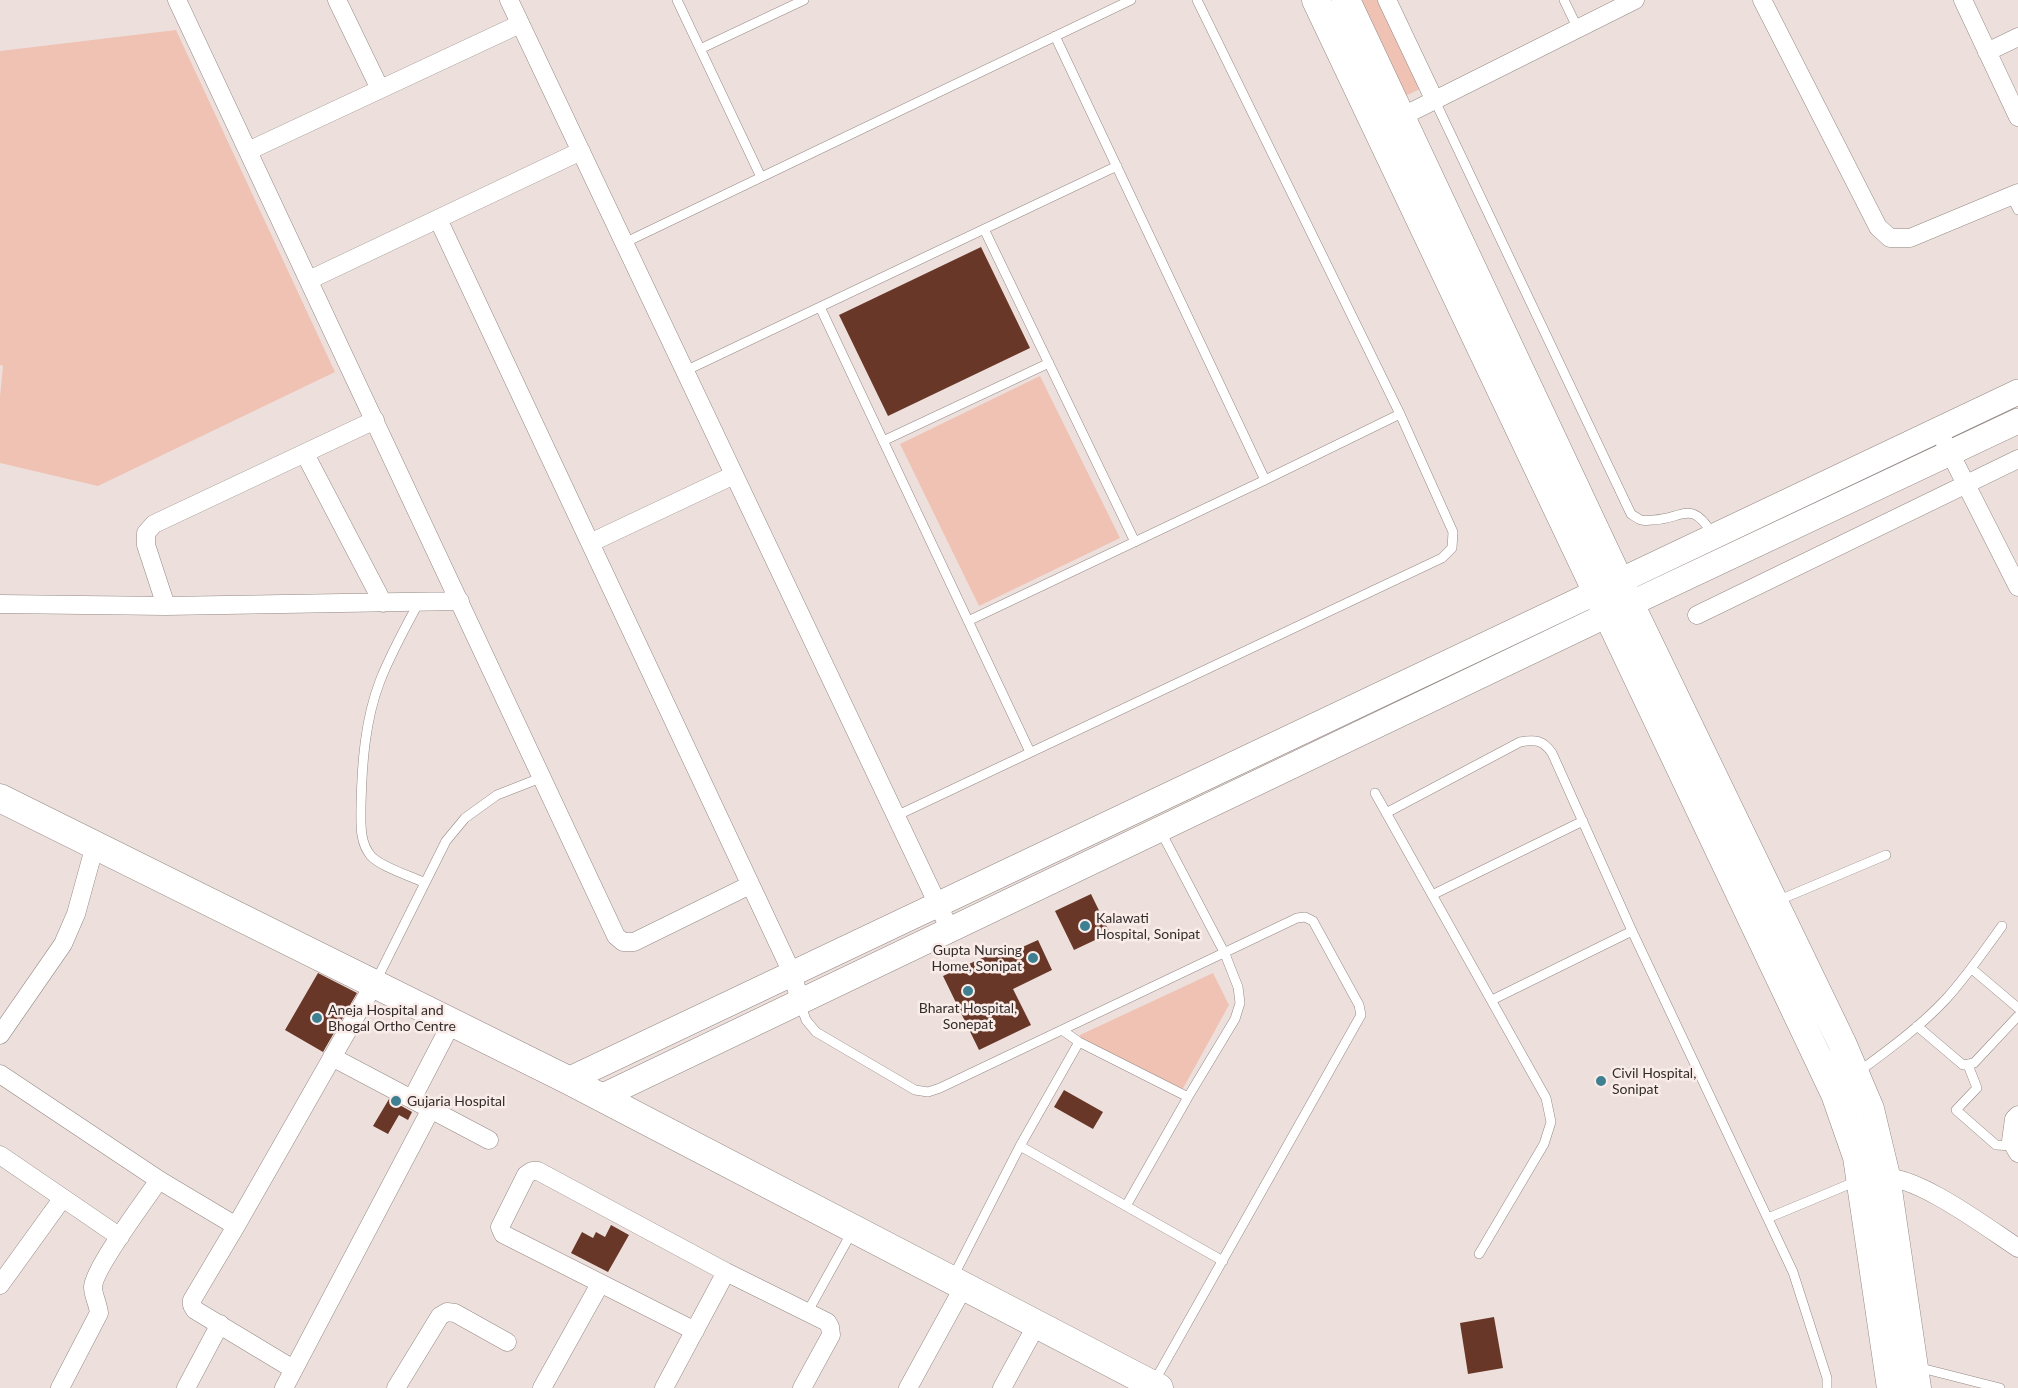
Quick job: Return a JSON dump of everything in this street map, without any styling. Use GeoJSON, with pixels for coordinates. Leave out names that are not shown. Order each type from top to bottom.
{"type":"FeatureCollection","features":[{"type":"Feature","properties":{"kind":"main road"},"geometry":{"type":"LineString","coordinates":[[1316,0],[1389,123],[1613,597],[1835,1094],[1857,1157],[1891,1388]]}},
{"type":"Feature","properties":{"kind":"main road"},"geometry":{"type":"LineString","coordinates":[[1346,0],[1389,123]]}},
{"type":"Feature","properties":{"kind":"main road"},"geometry":{"type":"LineString","coordinates":[[1613,597],[1774,903],[1842,1043],[1870,1109],[1886,1176],[1916,1377]]}},
{"type":"Feature","properties":{"kind":"main road"},"geometry":{"type":"LineString","coordinates":[[0,798],[568,1080],[1156,1386]]}},
{"type":"Feature","properties":{"kind":"street"},"geometry":{"type":"LineString","coordinates":[[177,0],[616,936],[623,942],[634,942],[750,885]]}},
{"type":"Feature","properties":{"kind":"street"},"geometry":{"type":"LineString","coordinates":[[337,0],[380,89]]}},
{"type":"Feature","properties":{"kind":"street"},"geometry":{"type":"LineString","coordinates":[[509,0],[950,930]]}},
{"type":"Feature","properties":{"kind":"street"},"geometry":{"type":"LineString","coordinates":[[1387,0],[1434,100]]}},
{"type":"Feature","properties":{"kind":"street"},"geometry":{"type":"LineString","coordinates":[[1389,123],[1635,0]]}},
{"type":"Feature","properties":{"kind":"street"},"geometry":{"type":"LineString","coordinates":[[1762,0],[1878,227],[1890,238],[1910,238],[2016,200]]}},
{"type":"Feature","properties":{"kind":"street"},"geometry":{"type":"LineString","coordinates":[[1963,0],[2018,117]]}},
{"type":"Feature","properties":{"kind":"street"},"geometry":{"type":"LineString","coordinates":[[248,151],[520,24]]}},
{"type":"Feature","properties":{"kind":"street"},"geometry":{"type":"LineString","coordinates":[[1988,52],[2018,37]]}},
{"type":"Feature","properties":{"kind":"street"},"geometry":{"type":"LineString","coordinates":[[309,280],[581,151]]}},
{"type":"Feature","properties":{"kind":"street"},"geometry":{"type":"LineString","coordinates":[[438,219],[792,974],[800,1001]]}},
{"type":"Feature","properties":{"kind":"street"},"geometry":{"type":"LineString","coordinates":[[601,1097],[1159,829],[1613,597],[1713,535],[2018,392]]}},
{"type":"Feature","properties":{"kind":"street"},"geometry":{"type":"LineString","coordinates":[[166,606],[146,545],[146,533],[154,524],[375,420]]}},
{"type":"Feature","properties":{"kind":"street"},"geometry":{"type":"LineString","coordinates":[[568,1080],[938,904],[1613,597],[1950,453],[2018,421]]}},
{"type":"Feature","properties":{"kind":"street"},"geometry":{"type":"LineString","coordinates":[[1938,430],[2018,587]]}},
{"type":"Feature","properties":{"kind":"street"},"geometry":{"type":"LineString","coordinates":[[305,454],[383,603]]}},
{"type":"Feature","properties":{"kind":"street"},"geometry":{"type":"LineString","coordinates":[[1697,615],[2018,459]]}},
{"type":"Feature","properties":{"kind":"street"},"geometry":{"type":"LineString","coordinates":[[590,543],[734,475]]}},
{"type":"Feature","properties":{"kind":"street"},"geometry":{"type":"LineString","coordinates":[[0,604],[166,606],[460,601]]}},
{"type":"Feature","properties":{"kind":"street"},"geometry":{"type":"LineString","coordinates":[[2,1027],[50,965],[63,944],[76,914],[95,845]]}},
{"type":"Feature","properties":{"kind":"street"},"geometry":{"type":"LineString","coordinates":[[293,1369],[196,1310],[192,1305],[192,1300],[374,984]]}},
{"type":"Feature","properties":{"kind":"street"},"geometry":{"type":"LineString","coordinates":[[412,1099],[452,1022]]}},
{"type":"Feature","properties":{"kind":"street"},"geometry":{"type":"LineString","coordinates":[[332,1057],[489,1140]]}},
{"type":"Feature","properties":{"kind":"street"},"geometry":{"type":"LineString","coordinates":[[0,1074],[159,1180],[236,1226]]}},
{"type":"Feature","properties":{"kind":"street"},"geometry":{"type":"LineString","coordinates":[[284,1388],[431,1109]]}},
{"type":"Feature","properties":{"kind":"street"},"geometry":{"type":"LineString","coordinates":[[2016,1149],[2011,1141],[2014,1119],[2018,1115]]}},
{"type":"Feature","properties":{"kind":"street"},"geometry":{"type":"LineString","coordinates":[[0,1155],[120,1237]]}},
{"type":"Feature","properties":{"kind":"street"},"geometry":{"type":"LineString","coordinates":[[695,1331],[503,1234],[500,1227],[526,1175],[532,1171],[538,1171],[726,1272],[827,1322],[830,1334],[802,1388]]}},
{"type":"Feature","properties":{"kind":"street"},"geometry":{"type":"LineString","coordinates":[[1860,1179],[1886,1176],[1917,1186],[1947,1200],[2018,1248]]}},
{"type":"Feature","properties":{"kind":"street"},"geometry":{"type":"LineString","coordinates":[[60,1388],[99,1313],[93,1286],[95,1278],[159,1180]]}},
{"type":"Feature","properties":{"kind":"street"},"geometry":{"type":"LineString","coordinates":[[0,1285],[62,1198]]}},
{"type":"Feature","properties":{"kind":"street"},"geometry":{"type":"LineString","coordinates":[[664,1388],[726,1272]]}},
{"type":"Feature","properties":{"kind":"street"},"geometry":{"type":"LineString","coordinates":[[908,1388],[958,1283]]}},
{"type":"Feature","properties":{"kind":"street"},"geometry":{"type":"LineString","coordinates":[[542,1388],[600,1284]]}},
{"type":"Feature","properties":{"kind":"street"},"geometry":{"type":"LineString","coordinates":[[396,1388],[440,1316],[446,1312],[455,1313],[508,1342]]}},
{"type":"Feature","properties":{"kind":"street"},"geometry":{"type":"LineString","coordinates":[[186,1388],[220,1324]]}},
{"type":"Feature","properties":{"kind":"street"},"geometry":{"type":"LineString","coordinates":[[1002,1388],[1037,1324]]}},
{"type":"Feature","properties":{"kind":"lane"},"geometry":{"type":"LineString","coordinates":[[677,0],[761,177]]}},
{"type":"Feature","properties":{"kind":"lane"},"geometry":{"type":"LineString","coordinates":[[700,49],[804,0]]}},
{"type":"Feature","properties":{"kind":"lane"},"geometry":{"type":"LineString","coordinates":[[624,243],[1131,0]]}},
{"type":"Feature","properties":{"kind":"lane"},"geometry":{"type":"LineString","coordinates":[[896,816],[1442,558],[1452,548],[1453,532],[1400,414],[1197,0]]}},
{"type":"Feature","properties":{"kind":"lane"},"geometry":{"type":"LineString","coordinates":[[1564,0],[1578,29]]}},
{"type":"Feature","properties":{"kind":"lane"},"geometry":{"type":"LineString","coordinates":[[1055,36],[1265,480]]}},
{"type":"Feature","properties":{"kind":"lane"},"geometry":{"type":"LineString","coordinates":[[1434,100],[1631,514],[1642,520],[1658,520],[1683,512],[1697,515],[1706,523],[1713,535]]}},
{"type":"Feature","properties":{"kind":"lane"},"geometry":{"type":"LineString","coordinates":[[684,371],[1116,166]]}},
{"type":"Feature","properties":{"kind":"lane"},"geometry":{"type":"LineString","coordinates":[[984,229],[1136,542]]}},
{"type":"Feature","properties":{"kind":"lane"},"geometry":{"type":"LineString","coordinates":[[820,307],[1030,752]]}},
{"type":"Feature","properties":{"kind":"lane"},"geometry":{"type":"LineString","coordinates":[[883,441],[1049,363]]}},
{"type":"Feature","properties":{"kind":"lane"},"geometry":{"type":"LineString","coordinates":[[968,621],[1400,414]]}},
{"type":"Feature","properties":{"kind":"lane"},"geometry":{"type":"LineString","coordinates":[[419,602],[396,645],[380,682],[367,730],[362,778],[361,829],[364,845],[372,857],[425,883]]}},
{"type":"Feature","properties":{"kind":"lane"},"geometry":{"type":"LineString","coordinates":[[1386,813],[1520,742],[1534,740],[1546,744],[1552,753],[1632,931],[1793,1272],[1827,1378],[1827,1388]]}},
{"type":"Feature","properties":{"kind":"lane"},"geometry":{"type":"LineString","coordinates":[[374,984],[446,842],[465,818],[497,796],[543,777]]}},
{"type":"Feature","properties":{"kind":"lane"},"geometry":{"type":"LineString","coordinates":[[1375,793],[1546,1098],[1551,1122],[1544,1144],[1479,1254]]}},
{"type":"Feature","properties":{"kind":"lane"},"geometry":{"type":"LineString","coordinates":[[1432,894],[1582,821]]}},
{"type":"Feature","properties":{"kind":"lane"},"geometry":{"type":"LineString","coordinates":[[1126,1206],[1235,1019],[1240,1003],[1238,987],[1225,954],[1159,829]]}},
{"type":"Feature","properties":{"kind":"lane"},"geometry":{"type":"LineString","coordinates":[[1774,903],[1886,855]]}},
{"type":"Feature","properties":{"kind":"lane"},"geometry":{"type":"LineString","coordinates":[[800,1001],[806,1020],[816,1032],[915,1090],[928,1092],[1225,954],[1297,918],[1305,917],[1313,921],[1359,1005],[1361,1015],[1223,1261],[1156,1386]]}},
{"type":"Feature","properties":{"kind":"lane"},"geometry":{"type":"LineString","coordinates":[[1855,1074],[1918,1026],[1945,1000],[1972,969],[2002,926]]}},
{"type":"Feature","properties":{"kind":"lane"},"geometry":{"type":"LineString","coordinates":[[1492,1000],[1632,931]]}},
{"type":"Feature","properties":{"kind":"lane"},"geometry":{"type":"LineString","coordinates":[[1972,969],[2018,1008]]}},
{"type":"Feature","properties":{"kind":"lane"},"geometry":{"type":"LineString","coordinates":[[1918,1026],[1963,1065],[1968,1066],[1974,1063],[2018,1016]]}},
{"type":"Feature","properties":{"kind":"lane"},"geometry":{"type":"LineString","coordinates":[[1062,1030],[1078,1042],[1188,1097]]}},
{"type":"Feature","properties":{"kind":"lane"},"geometry":{"type":"LineString","coordinates":[[958,1283],[1020,1146],[1078,1042]]}},
{"type":"Feature","properties":{"kind":"lane"},"geometry":{"type":"LineString","coordinates":[[1968,1066],[1977,1088],[1956,1110],[1996,1145],[2016,1149]]}},
{"type":"Feature","properties":{"kind":"lane"},"geometry":{"type":"LineString","coordinates":[[1020,1146],[1223,1261]]}},
{"type":"Feature","properties":{"kind":"lane"},"geometry":{"type":"LineString","coordinates":[[1768,1218],[1860,1179]]}},
{"type":"Feature","properties":{"kind":"lane"},"geometry":{"type":"LineString","coordinates":[[807,1313],[854,1229]]}},
{"type":"Feature","properties":{"kind":"lane"},"geometry":{"type":"LineString","coordinates":[[1916,1377],[2000,1388]]}},
{"type":"Feature","properties":{"kind":"shaded area"},"geometry":{"type":"Polygon","coordinates":[[[1355,0],[1378,0],[1420,89],[1401,98],[1355,0]]]}},
{"type":"Feature","properties":{"kind":"shaded area"},"geometry":{"type":"Polygon","coordinates":[[[176,30],[335,372],[98,486],[0,463],[0,397],[3,366],[0,365],[0,51],[176,30]]]}},
{"type":"Feature","properties":{"kind":"shaded area"},"geometry":{"type":"Polygon","coordinates":[[[1040,376],[1120,538],[979,606],[900,444],[1040,376]]]}},
{"type":"Feature","properties":{"kind":"shaded area"},"geometry":{"type":"Polygon","coordinates":[[[1213,973],[1229,1005],[1181,1092],[1082,1049],[1080,1035],[1213,973]]]}},
{"type":"Feature","properties":{"kind":"building"},"geometry":{"type":"Polygon","coordinates":[[[981,247],[1030,348],[888,416],[839,315],[981,247]]]}},
{"type":"Feature","properties":{"kind":"building"},"geometry":{"type":"Polygon","coordinates":[[[1091,894],[1110,933],[1074,950],[1055,911],[1091,894]]]}},
{"type":"Feature","properties":{"kind":"building"},"geometry":{"type":"Polygon","coordinates":[[[1038,940],[1052,970],[1013,989],[1031,1025],[979,1050],[943,976],[995,952],[998,958],[1038,940]]]}},
{"type":"Feature","properties":{"kind":"building"},"geometry":{"type":"Polygon","coordinates":[[[318,973],[357,993],[323,1052],[285,1030],[318,973]]]}},
{"type":"Feature","properties":{"kind":"building"},"geometry":{"type":"Polygon","coordinates":[[[1064,1090],[1103,1112],[1093,1129],[1054,1107],[1064,1090]]]}},
{"type":"Feature","properties":{"kind":"building"},"geometry":{"type":"Polygon","coordinates":[[[389,1099],[412,1112],[408,1120],[399,1115],[388,1134],[373,1126],[389,1099]]]}},
{"type":"Feature","properties":{"kind":"building"},"geometry":{"type":"Polygon","coordinates":[[[611,1225],[629,1235],[608,1272],[571,1253],[582,1232],[593,1238],[596,1232],[605,1237],[611,1225]]]}},
{"type":"Feature","properties":{"kind":"building"},"geometry":{"type":"Polygon","coordinates":[[[1494,1317],[1503,1368],[1468,1374],[1460,1323],[1494,1317]]]}},
{"type":"Feature","properties":{"kind":"place","name":"Kalawati Hospital, Sonipat"},"geometry":{"type":"Point","coordinates":[1085,926]}},
{"type":"Feature","properties":{"kind":"place","name":"Gupta Nursing Home, Sonipat"},"geometry":{"type":"Point","coordinates":[1033,958]}},
{"type":"Feature","properties":{"kind":"place","name":"Bharat Hospital, Sonepat"},"geometry":{"type":"Point","coordinates":[968,991]}},
{"type":"Feature","properties":{"kind":"place","name":"Aneja Hospital and Bhogal Ortho Centre"},"geometry":{"type":"Point","coordinates":[317,1018]}},
{"type":"Feature","properties":{"kind":"place","name":"Civil Hospital, Sonipat"},"geometry":{"type":"Point","coordinates":[1601,1081]}},
{"type":"Feature","properties":{"kind":"place","name":"Gujaria Hospital"},"geometry":{"type":"Point","coordinates":[396,1101]}}]}
